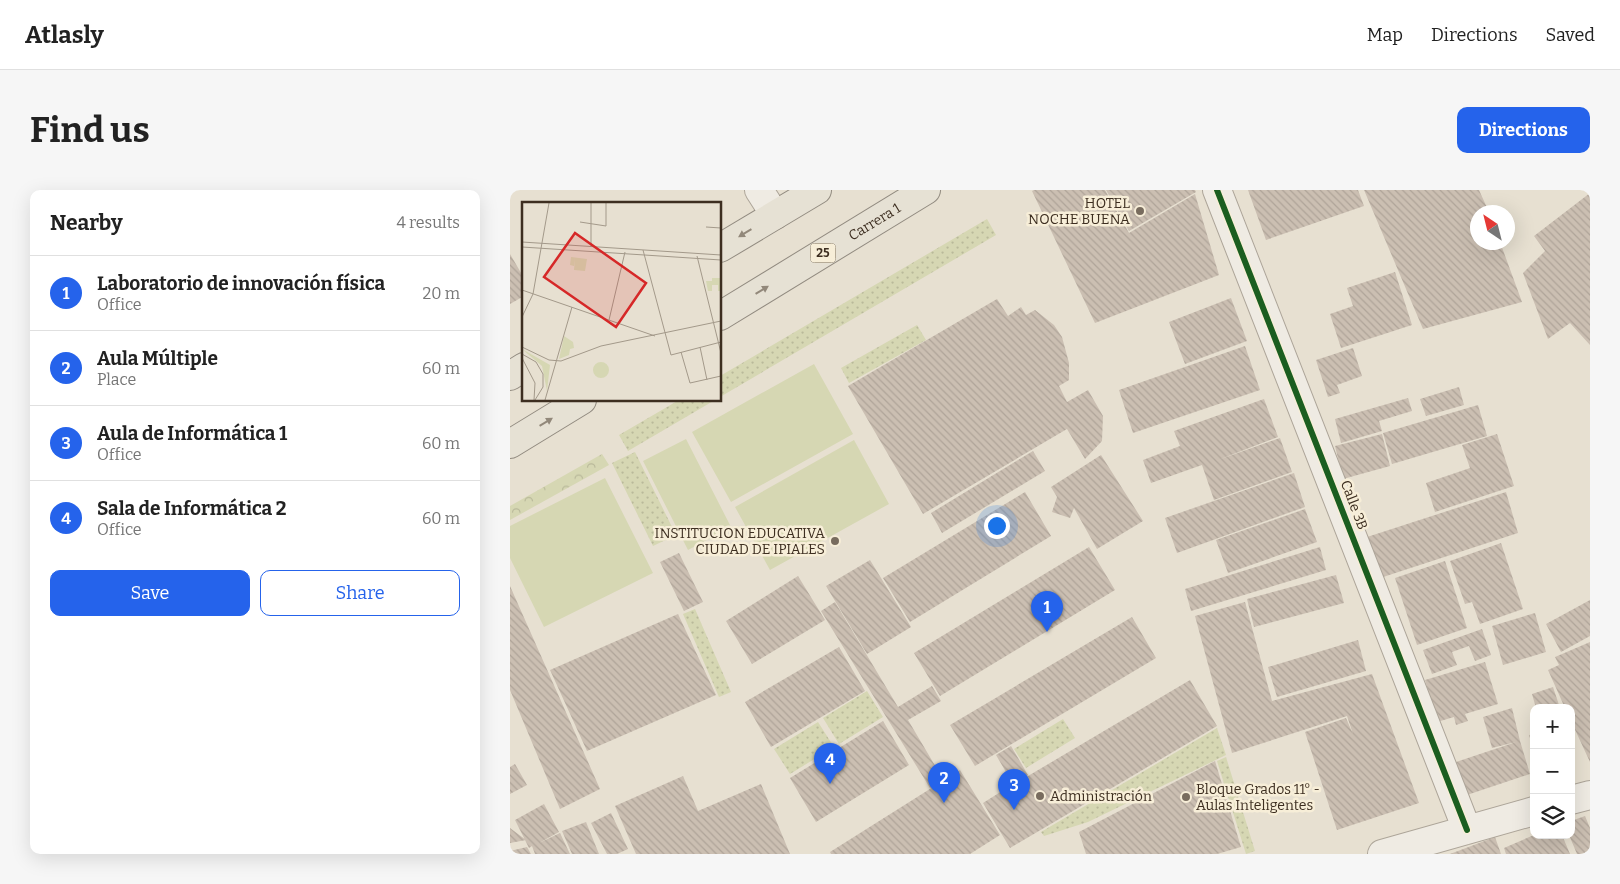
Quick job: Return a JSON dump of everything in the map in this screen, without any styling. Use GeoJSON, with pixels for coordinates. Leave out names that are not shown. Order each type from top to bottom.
{"type":"FeatureCollection","features":[{"type":"Feature","properties":{"kind":"main road"},"geometry":{"type":"LineString","coordinates":[[721,247],[817,190]]}},
{"type":"Feature","properties":{"kind":"main road","name":"Carrera 1"},"geometry":{"type":"LineString","coordinates":[[721,315],[926,190]]}},
{"type":"Feature","properties":{"kind":"main road"},"geometry":{"type":"LineString","coordinates":[[510,376],[522,368]]}},
{"type":"Feature","properties":{"kind":"main road"},"geometry":{"type":"LineString","coordinates":[[510,444],[580,401]]}},
{"type":"Feature","properties":{"kind":"street"},"geometry":{"type":"LineString","coordinates":[[760,190],[775,215]]}},
{"type":"Feature","properties":{"kind":"street","name":"Calle 3B"},"geometry":{"type":"LineString","coordinates":[[1217,190],[1467,830]]}},
{"type":"Feature","properties":{"kind":"street"},"geometry":{"type":"LineString","coordinates":[[1575,799],[1590,795]]}},
{"type":"Feature","properties":{"kind":"street"},"geometry":{"type":"LineString","coordinates":[[1382,854],[1530,812]]}},
{"type":"Feature","properties":{"kind":"green space"},"geometry":{"type":"Polygon","coordinates":[[[987,219],[996,235],[721,396],[721,375],[987,219]]]}},
{"type":"Feature","properties":{"kind":"green space"},"geometry":{"type":"Polygon","coordinates":[[[917,325],[926,340],[849,383],[841,368],[917,325]]]}},
{"type":"Feature","properties":{"kind":"green space"},"geometry":{"type":"Polygon","coordinates":[[[814,364],[853,434],[731,502],[692,432],[814,364]]]}},
{"type":"Feature","properties":{"kind":"green space"},"geometry":{"type":"Polygon","coordinates":[[[677,401],[713,401],[628,451],[619,435],[677,401]]]}},
{"type":"Feature","properties":{"kind":"green space"},"geometry":{"type":"Polygon","coordinates":[[[686,439],[731,527],[688,550],[643,461],[686,439]]]}},
{"type":"Feature","properties":{"kind":"green space"},"geometry":{"type":"Polygon","coordinates":[[[854,440],[889,504],[770,570],[735,507],[854,440]]]}},
{"type":"Feature","properties":{"kind":"green space"},"geometry":{"type":"Polygon","coordinates":[[[635,452],[676,535],[653,546],[612,463],[635,452]]]}},
{"type":"Feature","properties":{"kind":"green space"},"geometry":{"type":"Polygon","coordinates":[[[602,454],[609,465],[510,520],[510,506],[602,454]]]}},
{"type":"Feature","properties":{"kind":"green space"},"geometry":{"type":"Polygon","coordinates":[[[605,478],[653,573],[544,627],[510,558],[510,526],[605,478]]]}},
{"type":"Feature","properties":{"kind":"green space"},"geometry":{"type":"Polygon","coordinates":[[[695,609],[731,692],[719,697],[683,614],[695,609]]]}},
{"type":"Feature","properties":{"kind":"green space"},"geometry":{"type":"Polygon","coordinates":[[[867,691],[883,717],[839,744],[823,718],[867,691]]]}},
{"type":"Feature","properties":{"kind":"green space"},"geometry":{"type":"Polygon","coordinates":[[[1063,719],[1075,738],[1026,768],[1014,749],[1063,719]]]}},
{"type":"Feature","properties":{"kind":"green space"},"geometry":{"type":"Polygon","coordinates":[[[818,722],[834,747],[790,774],[774,749],[818,722]]]}},
{"type":"Feature","properties":{"kind":"green space"},"geometry":{"type":"Polygon","coordinates":[[[1217,728],[1226,755],[1088,822],[1044,836],[1041,832],[1217,728]]]}},
{"type":"Feature","properties":{"kind":"green space"},"geometry":{"type":"Polygon","coordinates":[[[1226,757],[1255,851],[1246,854],[1217,761],[1226,757]]]}},
{"type":"Feature","properties":{"kind":"building"},"geometry":{"type":"Polygon","coordinates":[[[1105,190],[1129,233],[1195,194],[1219,275],[1095,323],[1032,191],[1105,190]]]}},
{"type":"Feature","properties":{"kind":"building","name":"HOTEL NOCHE BUENA"},"geometry":{"type":"Polygon","coordinates":[[[1106,190],[1195,190],[1196,192],[1129,231],[1106,190]]]}},
{"type":"Feature","properties":{"kind":"building"},"geometry":{"type":"Polygon","coordinates":[[[1248,190],[1358,190],[1364,206],[1266,240],[1248,190]]]}},
{"type":"Feature","properties":{"kind":"building"},"geometry":{"type":"Polygon","coordinates":[[[1364,190],[1479,190],[1486,205],[1470,205],[1470,250],[1503,250],[1522,302],[1423,329],[1364,190]]]}},
{"type":"Feature","properties":{"kind":"building"},"geometry":{"type":"Polygon","coordinates":[[[1590,193],[1590,345],[1570,323],[1548,339],[1523,273],[1545,251],[1534,236],[1590,193]]]}},
{"type":"Feature","properties":{"kind":"building"},"geometry":{"type":"Polygon","coordinates":[[[510,254],[522,275],[522,297],[510,304],[510,254]]]}},
{"type":"Feature","properties":{"kind":"building"},"geometry":{"type":"Polygon","coordinates":[[[1395,272],[1412,325],[1341,348],[1330,314],[1353,306],[1347,288],[1395,272]]]}},
{"type":"Feature","properties":{"kind":"building"},"geometry":{"type":"Polygon","coordinates":[[[1231,298],[1247,341],[1185,364],[1169,322],[1231,298]]]}},
{"type":"Feature","properties":{"kind":"building"},"geometry":{"type":"Polygon","coordinates":[[[997,299],[1008,316],[1021,307],[1026,315],[1035,310],[1054,325],[1062,337],[1069,363],[1069,380],[1059,386],[1067,402],[1088,390],[1103,416],[1102,441],[1085,459],[1067,429],[923,514],[848,386],[997,299]]]}},
{"type":"Feature","properties":{"kind":"building"},"geometry":{"type":"Polygon","coordinates":[[[1245,346],[1260,390],[1133,433],[1119,390],[1245,346]]]}},
{"type":"Feature","properties":{"kind":"building"},"geometry":{"type":"Polygon","coordinates":[[[1353,348],[1362,376],[1337,385],[1340,393],[1328,397],[1316,360],[1353,348]]]}},
{"type":"Feature","properties":{"kind":"building"},"geometry":{"type":"Polygon","coordinates":[[[1459,387],[1464,405],[1426,416],[1420,399],[1459,387]]]}},
{"type":"Feature","properties":{"kind":"building"},"geometry":{"type":"Polygon","coordinates":[[[1408,398],[1412,411],[1379,421],[1382,431],[1341,443],[1335,419],[1408,398]]]}},
{"type":"Feature","properties":{"kind":"building"},"geometry":{"type":"Polygon","coordinates":[[[1264,399],[1278,437],[1218,460],[1280,438],[1292,472],[1214,500],[1202,465],[1151,483],[1143,460],[1180,446],[1174,431],[1264,399]]]}},
{"type":"Feature","properties":{"kind":"building"},"geometry":{"type":"Polygon","coordinates":[[[1478,405],[1487,436],[1392,464],[1383,433],[1478,405]]]}},
{"type":"Feature","properties":{"kind":"building"},"geometry":{"type":"Polygon","coordinates":[[[1382,434],[1390,466],[1343,479],[1335,446],[1382,434]]]}},
{"type":"Feature","properties":{"kind":"building"},"geometry":{"type":"Polygon","coordinates":[[[1497,434],[1514,486],[1435,512],[1426,483],[1470,468],[1462,445],[1497,434]]]}},
{"type":"Feature","properties":{"kind":"building"},"geometry":{"type":"Polygon","coordinates":[[[1033,451],[1045,471],[942,533],[931,513],[1033,451]]]}},
{"type":"Feature","properties":{"kind":"building"},"geometry":{"type":"Polygon","coordinates":[[[1101,455],[1143,521],[1097,549],[1074,508],[1070,518],[1052,512],[1057,497],[1051,487],[1101,455]]]}},
{"type":"Feature","properties":{"kind":"building"},"geometry":{"type":"Polygon","coordinates":[[[1294,473],[1305,507],[1177,553],[1165,518],[1294,473]]]}},
{"type":"Feature","properties":{"kind":"building"},"geometry":{"type":"Polygon","coordinates":[[[1025,492],[1051,536],[910,622],[883,578],[1025,492]]]}},
{"type":"Feature","properties":{"kind":"building"},"geometry":{"type":"Polygon","coordinates":[[[1506,492],[1518,533],[1377,579],[1364,538],[1506,492]]]}},
{"type":"Feature","properties":{"kind":"building"},"geometry":{"type":"Polygon","coordinates":[[[1305,509],[1317,542],[1228,573],[1216,540],[1305,509]]]}},
{"type":"Feature","properties":{"kind":"building"},"geometry":{"type":"Polygon","coordinates":[[[1501,543],[1523,609],[1480,624],[1472,602],[1465,604],[1450,561],[1501,543]]]}},
{"type":"Feature","properties":{"kind":"building"},"geometry":{"type":"Polygon","coordinates":[[[1089,547],[1115,590],[940,696],[914,653],[1089,547]]]}},
{"type":"Feature","properties":{"kind":"building"},"geometry":{"type":"Polygon","coordinates":[[[1320,547],[1326,570],[1191,611],[1185,589],[1320,547]]]}},
{"type":"Feature","properties":{"kind":"building"},"geometry":{"type":"Polygon","coordinates":[[[679,553],[703,602],[684,611],[660,562],[679,553]]]}},
{"type":"Feature","properties":{"kind":"building"},"geometry":{"type":"Polygon","coordinates":[[[870,560],[911,627],[867,654],[826,586],[870,560]]]}},
{"type":"Feature","properties":{"kind":"building"},"geometry":{"type":"Polygon","coordinates":[[[1445,561],[1467,628],[1417,645],[1395,578],[1445,561]]]}},
{"type":"Feature","properties":{"kind":"building"},"geometry":{"type":"Polygon","coordinates":[[[1336,575],[1344,603],[1254,627],[1247,599],[1336,575]]]}},
{"type":"Feature","properties":{"kind":"building"},"geometry":{"type":"Polygon","coordinates":[[[798,576],[825,620],[752,664],[726,621],[798,576]]]}},
{"type":"Feature","properties":{"kind":"building"},"geometry":{"type":"Polygon","coordinates":[[[510,586],[600,789],[560,809],[510,690],[510,586]]]}},
{"type":"Feature","properties":{"kind":"building"},"geometry":{"type":"Polygon","coordinates":[[[1590,600],[1590,636],[1561,652],[1546,624],[1590,600]]]}},
{"type":"Feature","properties":{"kind":"building"},"geometry":{"type":"Polygon","coordinates":[[[835,602],[898,707],[932,686],[941,701],[908,720],[943,779],[930,788],[821,611],[835,602]]]}},
{"type":"Feature","properties":{"kind":"building"},"geometry":{"type":"Polygon","coordinates":[[[1245,602],[1272,701],[1372,674],[1419,803],[1337,830],[1305,732],[1346,718],[1353,734],[1347,716],[1232,753],[1195,616],[1245,602]]]}},
{"type":"Feature","properties":{"kind":"building"},"geometry":{"type":"Polygon","coordinates":[[[1535,613],[1546,652],[1503,665],[1492,626],[1535,613]]]}},
{"type":"Feature","properties":{"kind":"building"},"geometry":{"type":"Polygon","coordinates":[[[678,614],[716,695],[587,751],[550,670],[678,614]]]}},
{"type":"Feature","properties":{"kind":"building"},"geometry":{"type":"Polygon","coordinates":[[[1132,617],[1156,658],[975,766],[950,725],[1132,617]]]}},
{"type":"Feature","properties":{"kind":"building"},"geometry":{"type":"Polygon","coordinates":[[[1482,629],[1491,655],[1475,661],[1469,646],[1452,652],[1457,665],[1432,674],[1423,650],[1482,629]]]}},
{"type":"Feature","properties":{"kind":"building"},"geometry":{"type":"Polygon","coordinates":[[[1358,640],[1366,671],[1277,697],[1268,667],[1358,640]]]}},
{"type":"Feature","properties":{"kind":"building"},"geometry":{"type":"Polygon","coordinates":[[[1590,642],[1590,762],[1575,730],[1575,704],[1563,704],[1548,670],[1559,665],[1555,657],[1590,642]]]}},
{"type":"Feature","properties":{"kind":"building"},"geometry":{"type":"Polygon","coordinates":[[[839,647],[865,691],[771,747],[745,702],[839,647]]]}},
{"type":"Feature","properties":{"kind":"building"},"geometry":{"type":"Polygon","coordinates":[[[1485,662],[1498,704],[1465,714],[1468,721],[1456,725],[1454,717],[1437,722],[1425,680],[1485,662]]]}},
{"type":"Feature","properties":{"kind":"building"},"geometry":{"type":"Polygon","coordinates":[[[1190,680],[1217,726],[1010,848],[983,803],[1013,784],[996,755],[1011,746],[1028,775],[1023,779],[1190,680]]]}},
{"type":"Feature","properties":{"kind":"building"},"geometry":{"type":"Polygon","coordinates":[[[1553,687],[1559,704],[1535,704],[1532,694],[1553,687]]]}},
{"type":"Feature","properties":{"kind":"building"},"geometry":{"type":"Polygon","coordinates":[[[1512,708],[1530,774],[1464,796],[1453,763],[1516,742],[1492,748],[1483,717],[1512,708]]]}},
{"type":"Feature","properties":{"kind":"building"},"geometry":{"type":"Polygon","coordinates":[[[883,721],[909,765],[816,822],[790,778],[883,721]]]}},
{"type":"Feature","properties":{"kind":"building","name":"Bloque Grados 11° - Aulas Inteligentes"},"geometry":{"type":"Polygon","coordinates":[[[1215,761],[1241,847],[1217,854],[1086,854],[1079,832],[1215,761]]]}},
{"type":"Feature","properties":{"kind":"building"},"geometry":{"type":"Polygon","coordinates":[[[515,764],[527,785],[510,794],[510,767],[515,764]]]}},
{"type":"Feature","properties":{"kind":"building"},"geometry":{"type":"Polygon","coordinates":[[[960,770],[1000,835],[970,854],[831,854],[830,852],[960,770]]]}},
{"type":"Feature","properties":{"kind":"building"},"geometry":{"type":"Polygon","coordinates":[[[683,776],[698,811],[761,784],[790,854],[636,854],[615,806],[683,776]]]}},
{"type":"Feature","properties":{"kind":"building"},"geometry":{"type":"Polygon","coordinates":[[[544,804],[559,832],[539,843],[560,833],[570,854],[535,854],[532,846],[529,848],[515,820],[544,804]]]}},
{"type":"Feature","properties":{"kind":"building"},"geometry":{"type":"Polygon","coordinates":[[[611,813],[628,849],[617,854],[607,854],[591,823],[611,813]]]}},
{"type":"Feature","properties":{"kind":"building"},"geometry":{"type":"Polygon","coordinates":[[[1585,816],[1590,828],[1590,854],[1577,854],[1571,839],[1575,839],[1575,820],[1585,816]]]}},
{"type":"Feature","properties":{"kind":"building"},"geometry":{"type":"Polygon","coordinates":[[[586,822],[599,854],[572,854],[562,831],[586,822]]]}},
{"type":"Feature","properties":{"kind":"building"},"geometry":{"type":"Polygon","coordinates":[[[510,828],[526,840],[510,843],[510,828]]]}},
{"type":"Feature","properties":{"kind":"building"},"geometry":{"type":"Polygon","coordinates":[[[1495,837],[1501,854],[1450,854],[1495,837]]]}},
{"type":"Feature","properties":{"kind":"building"},"geometry":{"type":"Polygon","coordinates":[[[1530,837],[1530,839],[1564,839],[1570,854],[1506,854],[1504,848],[1530,837]]]}},
{"type":"Feature","properties":{"kind":"building"},"geometry":{"type":"Polygon","coordinates":[[[527,847],[531,854],[510,854],[510,851],[527,847]]]}},
{"type":"Feature","properties":{"kind":"cycle path"},"geometry":{"type":"LineString","coordinates":[[1217,190],[1467,830]]}},
{"type":"Feature","properties":{"kind":"place","name":"HOTEL NOCHE BUENA"},"geometry":{"type":"Point","coordinates":[1140,211]}},
{"type":"Feature","properties":{"kind":"place","name":"INSTITUCION EDUCATIVA CIUDAD DE IPIALES"},"geometry":{"type":"Point","coordinates":[835,541]}},
{"type":"Feature","properties":{"kind":"place","name":"Laboratorio de innovación física"},"geometry":{"type":"Point","coordinates":[1047,632]}},
{"type":"Feature","properties":{"kind":"place","name":"Sala de Informática 2"},"geometry":{"type":"Point","coordinates":[830,784]}},
{"type":"Feature","properties":{"kind":"place","name":"Administración"},"geometry":{"type":"Point","coordinates":[1040,796]}},
{"type":"Feature","properties":{"kind":"place","name":"Bloque Grados 11° - Aulas Inteligentes"},"geometry":{"type":"Point","coordinates":[1186,797]}},
{"type":"Feature","properties":{"kind":"place","name":"Aula Múltiple"},"geometry":{"type":"Point","coordinates":[944,803]}},
{"type":"Feature","properties":{"kind":"place","name":"Aula de Informática 1"},"geometry":{"type":"Point","coordinates":[1014,810]}}]}
